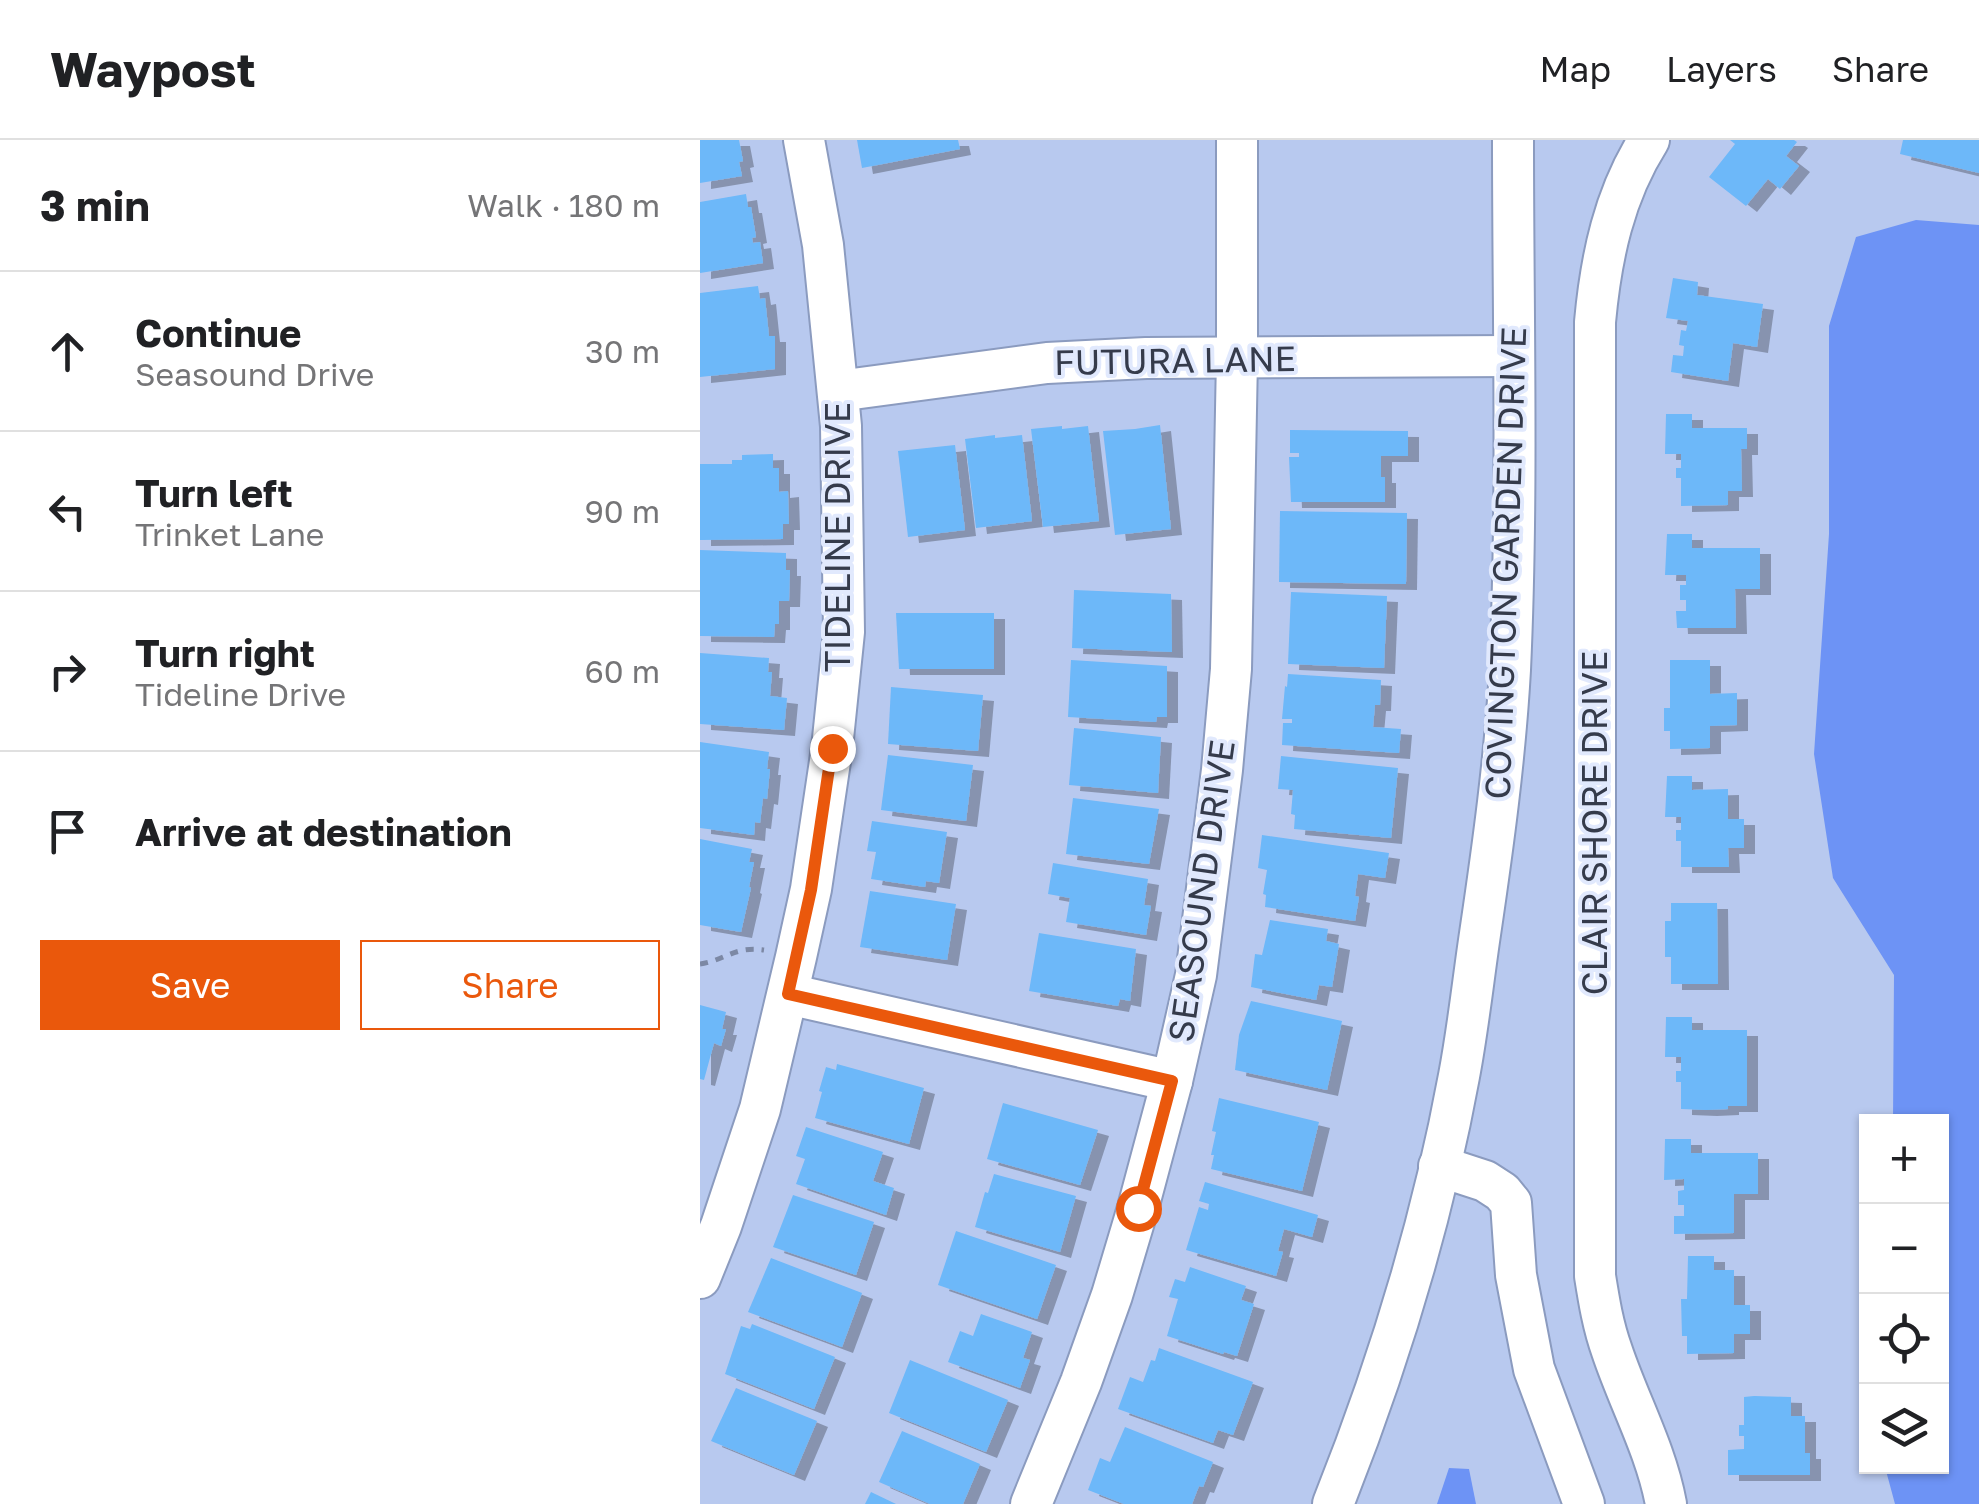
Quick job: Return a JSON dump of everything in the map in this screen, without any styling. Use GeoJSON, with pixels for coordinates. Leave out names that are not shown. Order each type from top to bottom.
{"type":"FeatureCollection","features":[{"type":"Feature","properties":{"kind":"street","name":"TIDELINE DRIVE"},"geometry":{"type":"LineString","coordinates":[[700,1278],[722,1226],[760,1109],[792,976],[811,890],[844,632],[841,426],[823,245],[804,140]]}},
{"type":"Feature","properties":{"kind":"street","name":"SEASOUND DRIVE"},"geometry":{"type":"LineString","coordinates":[[1031,1504],[1112,1294],[1172,1081],[1196,975],[1231,669],[1237,140]]}},
{"type":"Feature","properties":{"kind":"street","name":"COVINGTON GARDEN DRIVE"},"geometry":{"type":"LineString","coordinates":[[1333,1504],[1386,1356],[1419,1249],[1439,1166],[1459,1076],[1499,809],[1510,672],[1514,527],[1514,140]]}},
{"type":"Feature","properties":{"kind":"street","name":"CLAIR SHORE DRIVE"},"geometry":{"type":"LineString","coordinates":[[1649,140],[1610,227],[1595,322],[1594,1276],[1612,1352],[1639,1417],[1666,1504]]}},
{"type":"Feature","properties":{"kind":"street","name":"FUTURA LANE"},"geometry":{"type":"LineString","coordinates":[[838,391],[1048,363],[1146,358],[1514,356]]}},
{"type":"Feature","properties":{"kind":"street"},"geometry":{"type":"LineString","coordinates":[[792,976],[1172,1081]]}},
{"type":"Feature","properties":{"kind":"street"},"geometry":{"type":"LineString","coordinates":[[1439,1166],[1485,1181],[1511,1203],[1516,1274],[1534,1369],[1584,1504]]}},
{"type":"Feature","properties":{"kind":"path"},"geometry":{"type":"LineString","coordinates":[[700,964],[738,949],[758,948],[792,976]]}},
{"type":"Feature","properties":{"kind":"water"},"geometry":{"type":"Polygon","coordinates":[[[1916,220],[1979,225],[1979,1504],[1895,1504],[1887,1474],[1949,1474],[1949,1114],[1893,1114],[1894,975],[1833,878],[1814,754],[1829,534],[1829,326],[1856,237],[1916,220]]]}},
{"type":"Feature","properties":{"kind":"water"},"geometry":{"type":"Polygon","coordinates":[[[1449,1468],[1469,1469],[1476,1504],[1437,1504],[1449,1468]]]}},
{"type":"Feature","properties":{"kind":"building"},"geometry":{"type":"Polygon","coordinates":[[[700,140],[739,140],[742,176],[700,183],[700,140]]]}},
{"type":"Feature","properties":{"kind":"building"},"geometry":{"type":"Polygon","coordinates":[[[857,140],[958,140],[960,149],[862,168],[857,140]]]}},
{"type":"Feature","properties":{"kind":"building"},"geometry":{"type":"Polygon","coordinates":[[[1730,140],[1794,140],[1797,142],[1786,156],[1799,166],[1780,189],[1768,179],[1746,206],[1709,177],[1735,144],[1730,140]]]}},
{"type":"Feature","properties":{"kind":"building"},"geometry":{"type":"Polygon","coordinates":[[[1903,140],[1979,140],[1979,173],[1900,154],[1903,140]]]}},
{"type":"Feature","properties":{"kind":"building"},"geometry":{"type":"Polygon","coordinates":[[[746,194],[756,237],[752,238],[753,243],[760,242],[763,263],[700,273],[700,202],[746,194]]]}},
{"type":"Feature","properties":{"kind":"building"},"geometry":{"type":"Polygon","coordinates":[[[1673,278],[1698,282],[1697,295],[1763,304],[1757,347],[1733,343],[1728,381],[1671,372],[1673,355],[1683,356],[1684,346],[1679,345],[1681,330],[1686,331],[1688,321],[1666,318],[1673,278]]]}},
{"type":"Feature","properties":{"kind":"building"},"geometry":{"type":"Polygon","coordinates":[[[758,286],[760,299],[765,298],[769,336],[775,336],[775,369],[700,377],[700,293],[758,286]]]}},
{"type":"Feature","properties":{"kind":"building"},"geometry":{"type":"Polygon","coordinates":[[[1666,414],[1692,414],[1692,428],[1747,428],[1747,449],[1741,449],[1742,491],[1728,491],[1728,505],[1681,506],[1681,478],[1676,478],[1676,468],[1681,468],[1681,454],[1665,454],[1666,414]]]}},
{"type":"Feature","properties":{"kind":"building"},"geometry":{"type":"Polygon","coordinates":[[[1160,425],[1171,529],[1115,535],[1103,431],[1160,425]]]}},
{"type":"Feature","properties":{"kind":"building"},"geometry":{"type":"Polygon","coordinates":[[[1088,426],[1099,521],[1043,527],[1031,429],[1088,426]]]}},
{"type":"Feature","properties":{"kind":"building"},"geometry":{"type":"Polygon","coordinates":[[[1290,430],[1408,431],[1408,456],[1381,456],[1385,502],[1291,502],[1289,457],[1299,457],[1299,453],[1290,453],[1290,430]]]}},
{"type":"Feature","properties":{"kind":"building"},"geometry":{"type":"Polygon","coordinates":[[[1022,435],[1032,521],[976,528],[965,439],[1022,435]]]}},
{"type":"Feature","properties":{"kind":"building"},"geometry":{"type":"Polygon","coordinates":[[[955,445],[965,530],[908,537],[898,451],[955,445]]]}},
{"type":"Feature","properties":{"kind":"building"},"geometry":{"type":"Polygon","coordinates":[[[773,454],[773,468],[779,468],[779,492],[788,491],[789,524],[783,524],[783,539],[700,540],[700,464],[732,464],[732,460],[742,460],[742,455],[773,454]]]}},
{"type":"Feature","properties":{"kind":"building"},"geometry":{"type":"Polygon","coordinates":[[[1280,511],[1407,513],[1406,584],[1279,582],[1280,511]]]}},
{"type":"Feature","properties":{"kind":"building"},"geometry":{"type":"Polygon","coordinates":[[[1667,534],[1692,534],[1692,548],[1760,548],[1760,589],[1735,589],[1736,628],[1677,628],[1676,611],[1686,611],[1686,600],[1680,600],[1680,585],[1686,585],[1686,575],[1665,575],[1667,534]]]}},
{"type":"Feature","properties":{"kind":"building"},"geometry":{"type":"Polygon","coordinates":[[[700,550],[786,553],[789,601],[779,601],[779,624],[775,624],[774,637],[700,636],[700,550]]]}},
{"type":"Feature","properties":{"kind":"building"},"geometry":{"type":"Polygon","coordinates":[[[1074,590],[1171,594],[1172,652],[1072,648],[1074,590]]]}},
{"type":"Feature","properties":{"kind":"building"},"geometry":{"type":"Polygon","coordinates":[[[1291,592],[1387,596],[1384,668],[1288,664],[1291,592]]]}},
{"type":"Feature","properties":{"kind":"building"},"geometry":{"type":"Polygon","coordinates":[[[896,613],[994,613],[994,669],[899,669],[896,613]]]}},
{"type":"Feature","properties":{"kind":"building"},"geometry":{"type":"Polygon","coordinates":[[[700,653],[769,658],[770,696],[787,698],[784,730],[700,724],[700,653]]]}},
{"type":"Feature","properties":{"kind":"building"},"geometry":{"type":"Polygon","coordinates":[[[1071,660],[1167,666],[1167,717],[1157,717],[1156,722],[1068,717],[1071,660]]]}},
{"type":"Feature","properties":{"kind":"building"},"geometry":{"type":"Polygon","coordinates":[[[1670,660],[1710,660],[1710,694],[1737,693],[1737,725],[1710,726],[1710,748],[1670,749],[1670,731],[1664,731],[1664,708],[1670,708],[1670,660]]]}},
{"type":"Feature","properties":{"kind":"building"},"geometry":{"type":"Polygon","coordinates":[[[1288,674],[1381,680],[1380,705],[1375,705],[1373,727],[1401,729],[1399,753],[1282,745],[1283,723],[1292,723],[1292,719],[1282,719],[1288,674]]]}},
{"type":"Feature","properties":{"kind":"building"},"geometry":{"type":"Polygon","coordinates":[[[891,687],[983,695],[978,751],[888,744],[891,687]]]}},
{"type":"Feature","properties":{"kind":"building"},"geometry":{"type":"Polygon","coordinates":[[[1074,728],[1161,737],[1158,793],[1069,785],[1074,728]]]}},
{"type":"Feature","properties":{"kind":"building"},"geometry":{"type":"Polygon","coordinates":[[[700,742],[769,752],[767,799],[763,798],[754,835],[700,828],[700,742]]]}},
{"type":"Feature","properties":{"kind":"building"},"geometry":{"type":"Polygon","coordinates":[[[888,755],[973,765],[966,821],[881,810],[888,755]]]}},
{"type":"Feature","properties":{"kind":"building"},"geometry":{"type":"Polygon","coordinates":[[[1281,756],[1398,768],[1391,838],[1294,829],[1293,790],[1278,789],[1281,756]]]}},
{"type":"Feature","properties":{"kind":"building"},"geometry":{"type":"Polygon","coordinates":[[[1667,776],[1692,776],[1692,790],[1728,789],[1728,819],[1744,819],[1744,848],[1728,848],[1729,867],[1681,867],[1681,841],[1676,841],[1676,830],[1681,830],[1681,817],[1665,817],[1667,776]]]}},
{"type":"Feature","properties":{"kind":"building"},"geometry":{"type":"Polygon","coordinates":[[[1073,798],[1159,809],[1149,864],[1066,854],[1073,798]]]}},
{"type":"Feature","properties":{"kind":"building"},"geometry":{"type":"Polygon","coordinates":[[[872,821],[947,832],[939,883],[926,881],[925,887],[871,879],[876,852],[867,851],[872,821]]]}},
{"type":"Feature","properties":{"kind":"building"},"geometry":{"type":"Polygon","coordinates":[[[1262,835],[1389,853],[1385,878],[1358,874],[1355,921],[1265,907],[1267,870],[1258,868],[1262,835]]]}},
{"type":"Feature","properties":{"kind":"building"},"geometry":{"type":"Polygon","coordinates":[[[700,839],[752,849],[751,888],[741,932],[700,925],[700,839]]]}},
{"type":"Feature","properties":{"kind":"building"},"geometry":{"type":"Polygon","coordinates":[[[1053,863],[1148,879],[1144,905],[1151,906],[1146,935],[1066,922],[1070,898],[1048,894],[1053,863]]]}},
{"type":"Feature","properties":{"kind":"building"},"geometry":{"type":"Polygon","coordinates":[[[870,891],[956,904],[947,960],[860,947],[870,891]]]}},
{"type":"Feature","properties":{"kind":"building"},"geometry":{"type":"Polygon","coordinates":[[[1671,903],[1717,903],[1718,984],[1671,984],[1671,957],[1665,957],[1665,921],[1671,921],[1671,903]]]}},
{"type":"Feature","properties":{"kind":"building"},"geometry":{"type":"Polygon","coordinates":[[[1270,920],[1328,929],[1326,941],[1339,944],[1332,987],[1319,985],[1316,1000],[1251,987],[1255,954],[1262,955],[1270,920]]]}},
{"type":"Feature","properties":{"kind":"building"},"geometry":{"type":"Polygon","coordinates":[[[1039,933],[1136,949],[1130,1001],[1120,999],[1118,1006],[1029,991],[1039,933]]]}},
{"type":"Feature","properties":{"kind":"building"},"geometry":{"type":"Polygon","coordinates":[[[1251,1001],[1342,1021],[1327,1090],[1235,1070],[1239,1035],[1251,1001]]]}},
{"type":"Feature","properties":{"kind":"building"},"geometry":{"type":"Polygon","coordinates":[[[700,1005],[726,1012],[721,1046],[714,1043],[704,1080],[700,1079],[700,1005]]]}},
{"type":"Feature","properties":{"kind":"building"},"geometry":{"type":"Polygon","coordinates":[[[1666,1017],[1692,1017],[1692,1030],[1747,1030],[1747,1106],[1681,1109],[1681,1082],[1676,1082],[1676,1071],[1681,1071],[1681,1057],[1665,1057],[1666,1017]]]}},
{"type":"Feature","properties":{"kind":"building"},"geometry":{"type":"Polygon","coordinates":[[[837,1064],[924,1088],[909,1144],[815,1118],[826,1067],[836,1070],[837,1064]]]}},
{"type":"Feature","properties":{"kind":"building"},"geometry":{"type":"Polygon","coordinates":[[[1219,1098],[1319,1122],[1302,1191],[1211,1169],[1216,1132],[1212,1131],[1219,1098]]]}},
{"type":"Feature","properties":{"kind":"building"},"geometry":{"type":"Polygon","coordinates":[[[1003,1103],[1098,1130],[1080,1185],[987,1159],[1003,1103]]]}},
{"type":"Feature","properties":{"kind":"building"},"geometry":{"type":"Polygon","coordinates":[[[806,1127],[883,1152],[873,1181],[894,1188],[886,1215],[796,1184],[805,1159],[796,1156],[806,1127]]]}},
{"type":"Feature","properties":{"kind":"building"},"geometry":{"type":"Polygon","coordinates":[[[1665,1139],[1691,1139],[1691,1153],[1758,1153],[1758,1194],[1734,1194],[1734,1233],[1674,1234],[1674,1216],[1684,1216],[1684,1205],[1678,1205],[1678,1191],[1684,1190],[1684,1179],[1664,1180],[1665,1139]]]}},
{"type":"Feature","properties":{"kind":"building"},"geometry":{"type":"Polygon","coordinates":[[[994,1174],[1076,1196],[1060,1252],[975,1227],[994,1174]]]}},
{"type":"Feature","properties":{"kind":"building"},"geometry":{"type":"Polygon","coordinates":[[[1205,1182],[1318,1215],[1312,1237],[1284,1229],[1276,1276],[1186,1250],[1199,1207],[1208,1210],[1209,1204],[1199,1201],[1205,1182]]]}},
{"type":"Feature","properties":{"kind":"building"},"geometry":{"type":"Polygon","coordinates":[[[793,1195],[874,1222],[856,1275],[773,1247],[793,1195]]]}},
{"type":"Feature","properties":{"kind":"building"},"geometry":{"type":"Polygon","coordinates":[[[956,1231],[1056,1265],[1037,1319],[938,1285],[956,1231]]]}},
{"type":"Feature","properties":{"kind":"building"},"geometry":{"type":"Polygon","coordinates":[[[1688,1256],[1714,1256],[1714,1270],[1734,1270],[1734,1305],[1750,1305],[1750,1334],[1734,1334],[1734,1353],[1687,1354],[1687,1336],[1682,1336],[1681,1299],[1687,1299],[1688,1256]]]}},
{"type":"Feature","properties":{"kind":"building"},"geometry":{"type":"Polygon","coordinates":[[[771,1258],[862,1293],[842,1347],[748,1312],[771,1258]]]}},
{"type":"Feature","properties":{"kind":"building"},"geometry":{"type":"Polygon","coordinates":[[[1190,1267],[1246,1286],[1241,1300],[1254,1304],[1237,1356],[1167,1336],[1178,1299],[1169,1297],[1175,1279],[1185,1282],[1190,1267]]]}},
{"type":"Feature","properties":{"kind":"building"},"geometry":{"type":"Polygon","coordinates":[[[981,1314],[1032,1332],[1023,1358],[1030,1360],[1020,1388],[948,1362],[960,1331],[973,1336],[981,1314]]]}},
{"type":"Feature","properties":{"kind":"building"},"geometry":{"type":"Polygon","coordinates":[[[752,1324],[835,1357],[814,1409],[725,1374],[741,1326],[750,1329],[752,1324]]]}},
{"type":"Feature","properties":{"kind":"building"},"geometry":{"type":"Polygon","coordinates":[[[1159,1348],[1253,1382],[1233,1435],[1218,1430],[1213,1443],[1118,1409],[1130,1377],[1143,1382],[1159,1348]]]}},
{"type":"Feature","properties":{"kind":"building"},"geometry":{"type":"Polygon","coordinates":[[[910,1360],[1008,1400],[986,1452],[889,1413],[910,1360]]]}},
{"type":"Feature","properties":{"kind":"building"},"geometry":{"type":"Polygon","coordinates":[[[736,1388],[817,1421],[794,1475],[711,1441],[736,1388]]]}},
{"type":"Feature","properties":{"kind":"building"},"geometry":{"type":"Polygon","coordinates":[[[1744,1397],[1791,1397],[1791,1416],[1805,1416],[1805,1453],[1810,1453],[1810,1475],[1728,1475],[1728,1450],[1744,1449],[1739,1425],[1744,1425],[1744,1397]]]}},
{"type":"Feature","properties":{"kind":"building"},"geometry":{"type":"Polygon","coordinates":[[[1125,1427],[1213,1462],[1192,1504],[1124,1504],[1088,1490],[1100,1458],[1110,1462],[1125,1427]]]}},
{"type":"Feature","properties":{"kind":"building"},"geometry":{"type":"Polygon","coordinates":[[[902,1431],[980,1464],[963,1504],[930,1504],[879,1482],[902,1431]]]}},
{"type":"Feature","properties":{"kind":"building"},"geometry":{"type":"Polygon","coordinates":[[[871,1492],[896,1504],[865,1504],[871,1492]]]}},
{"type":"Feature","properties":{"kind":"route"},"geometry":{"type":"LineString","coordinates":[[832,748],[811,890],[788,994],[1172,1081],[1138,1208]]}}]}
